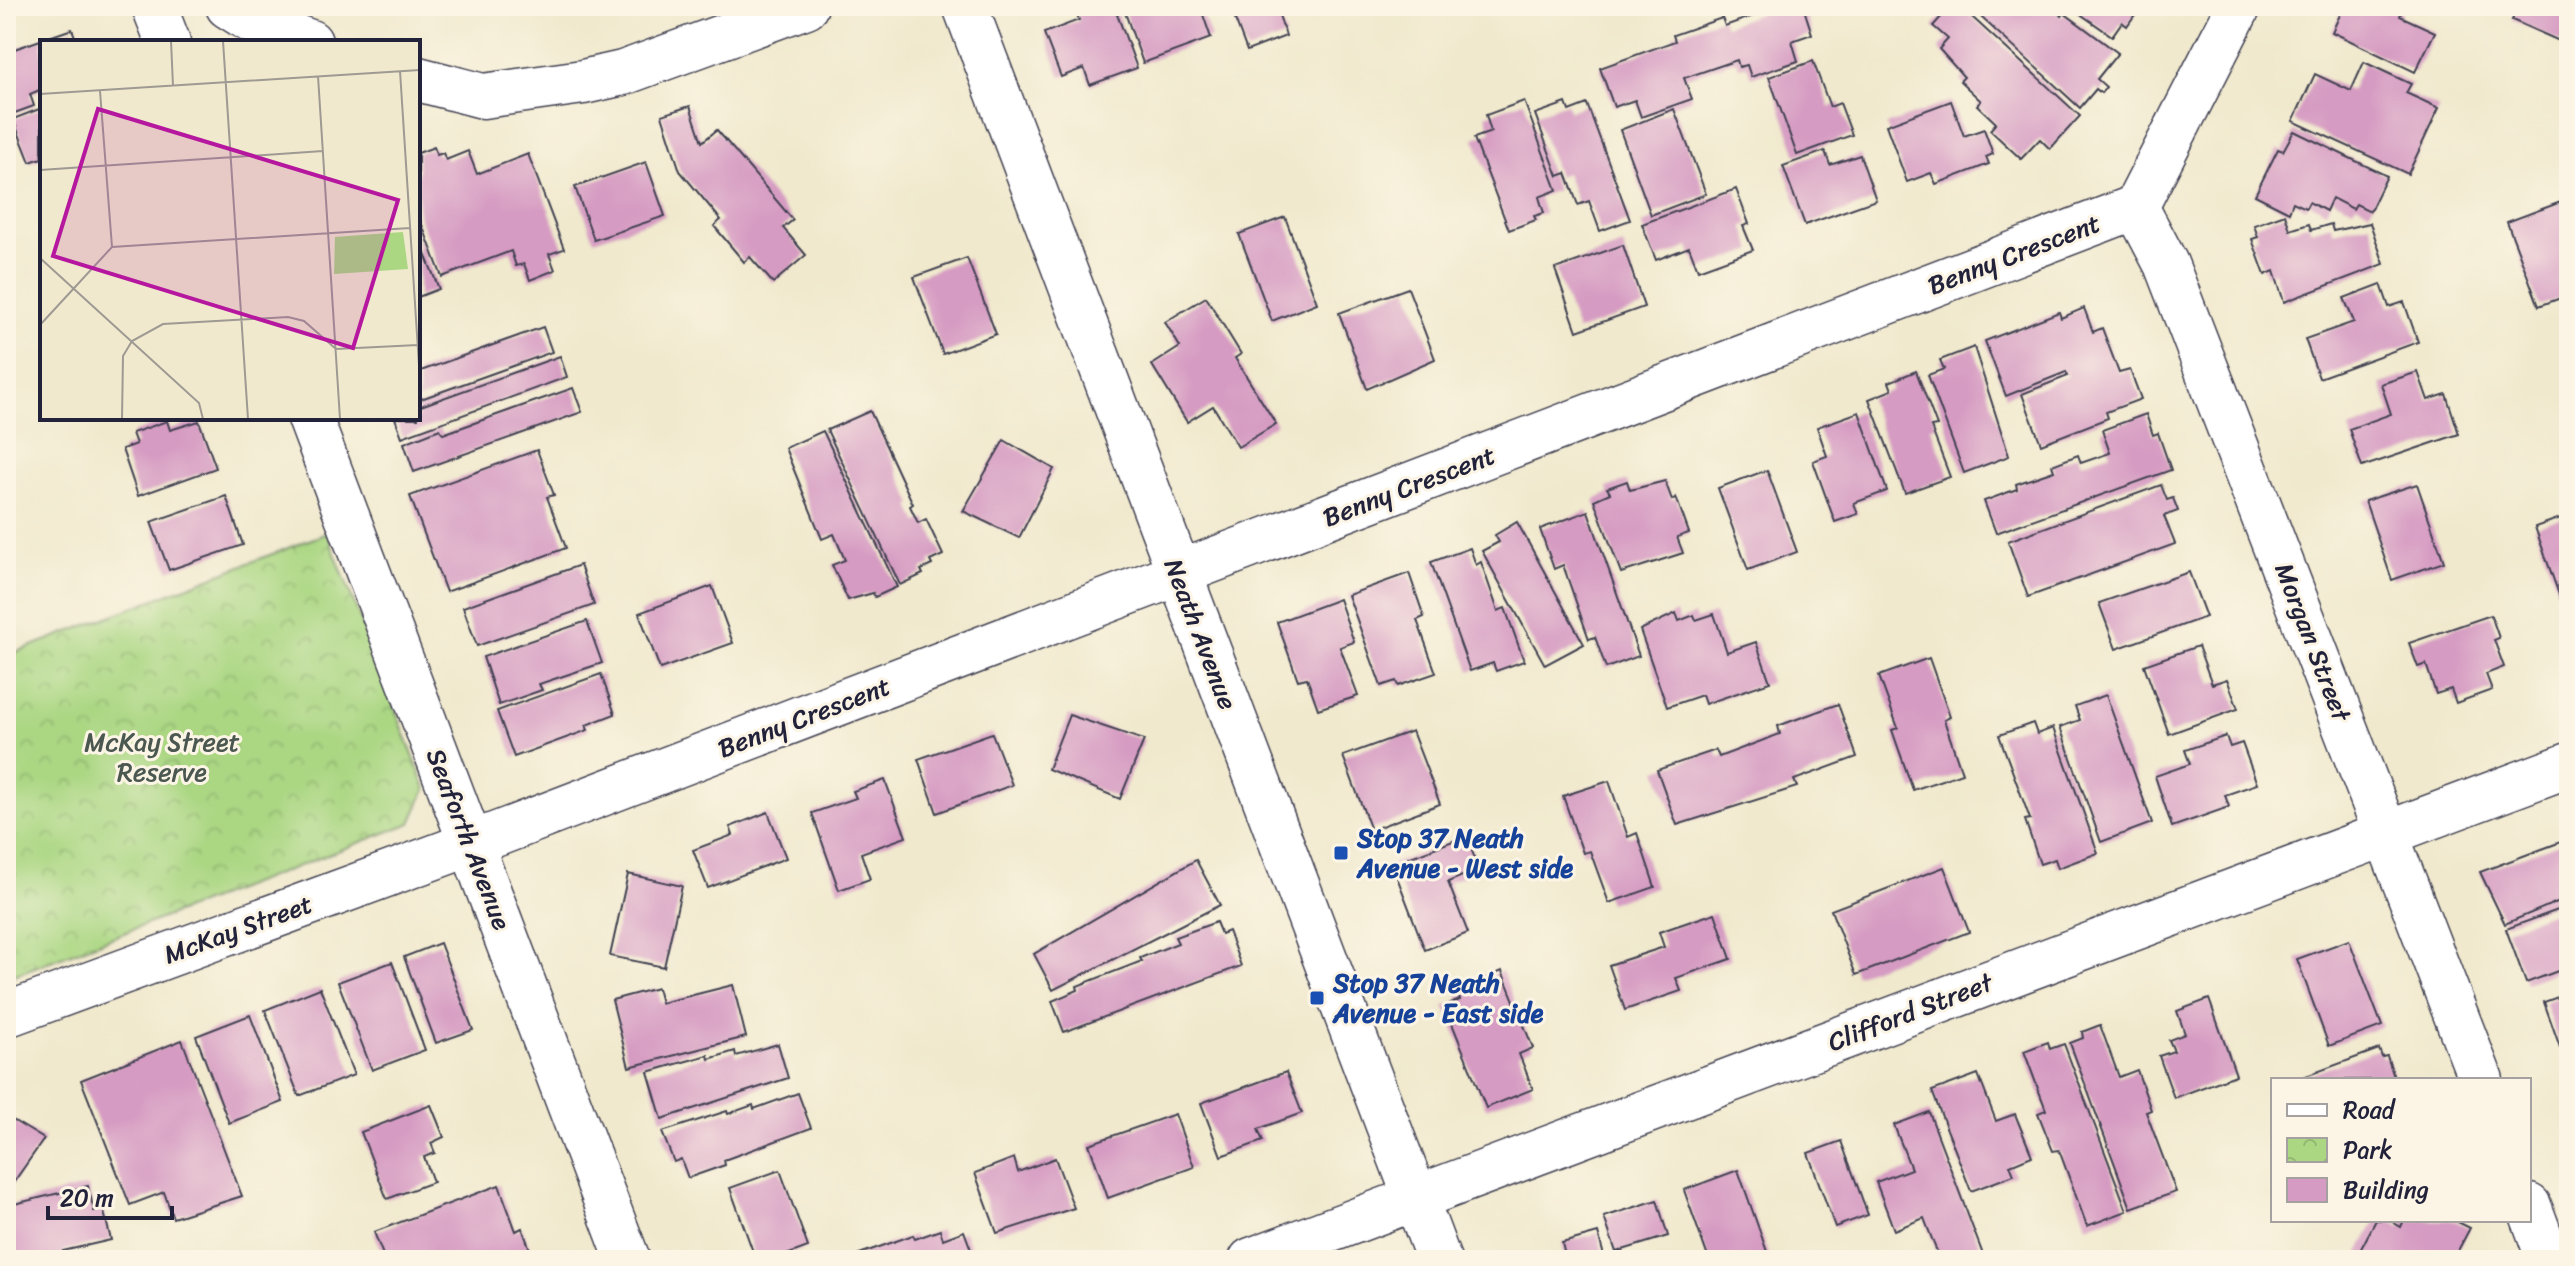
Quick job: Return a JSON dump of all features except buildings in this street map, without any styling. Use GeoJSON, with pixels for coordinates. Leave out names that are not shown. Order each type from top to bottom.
{"type":"FeatureCollection","features":[{"type":"Feature","properties":{"kind":"street"},"geometry":{"type":"LineString","coordinates":[[154,6],[167,40]]}},
{"type":"Feature","properties":{"kind":"street"},"geometry":{"type":"LineString","coordinates":[[228,6],[252,21],[304,40]]}},
{"type":"Feature","properties":{"kind":"street"},"geometry":{"type":"LineString","coordinates":[[420,80],[483,96],[583,82],[623,73],[806,6]]}},
{"type":"Feature","properties":{"kind":"street","name":"Neath Avenue"},"geometry":{"type":"LineString","coordinates":[[965,6],[1439,1260]]}},
{"type":"Feature","properties":{"kind":"street"},"geometry":{"type":"LineString","coordinates":[[2136,207],[2239,6]]}},
{"type":"Feature","properties":{"kind":"street","name":"Benny Crescent"},"geometry":{"type":"LineString","coordinates":[[470,843],[2136,207]]}},
{"type":"Feature","properties":{"kind":"street","name":"Morgan Street"},"geometry":{"type":"LineString","coordinates":[[2136,207],[2166,264],[2480,1078]]}},
{"type":"Feature","properties":{"kind":"street","name":"Seaforth Avenue"},"geometry":{"type":"LineString","coordinates":[[311,420],[628,1260]]}},
{"type":"Feature","properties":{"kind":"street","name":"Clifford Street"},"geometry":{"type":"LineString","coordinates":[[1251,1260],[2569,765]]}},
{"type":"Feature","properties":{"kind":"street","name":"McKay Street"},"geometry":{"type":"LineString","coordinates":[[6,1015],[470,843]]}},
{"type":"Feature","properties":{"kind":"street"},"geometry":{"type":"LineString","coordinates":[[2531,1211],[2549,1260]]}},
{"type":"Feature","properties":{"kind":"green space","name":"McKay Street Reserve"},"geometry":{"type":"Polygon","coordinates":[[[327,533],[426,789],[411,823],[6,978],[6,656],[327,533]]]}},
{"type":"Feature","properties":{"kind":"place","name":"Stop 37 Neath Avenue - West side"},"geometry":{"type":"Point","coordinates":[1341,853]}},
{"type":"Feature","properties":{"kind":"place","name":"Stop 37 Neath Avenue - East side"},"geometry":{"type":"Point","coordinates":[1317,998]}}]}
